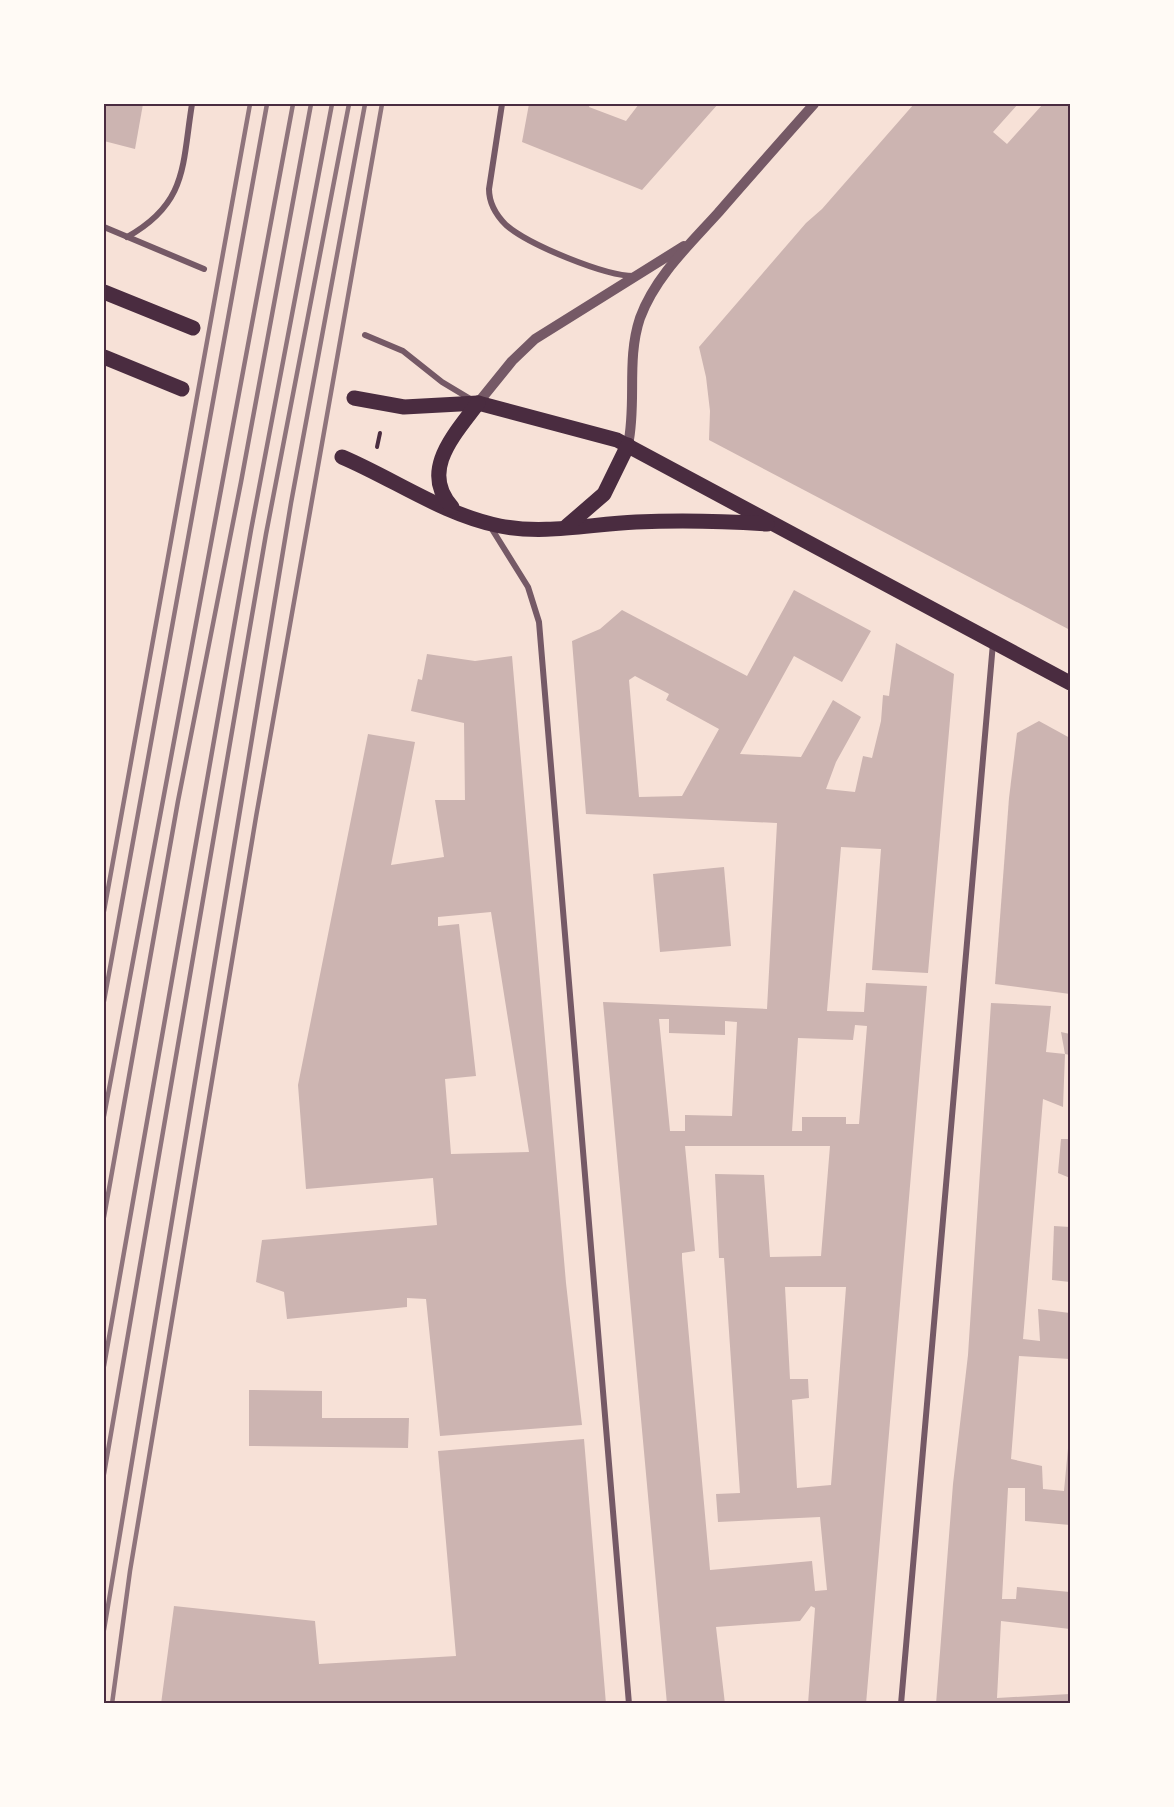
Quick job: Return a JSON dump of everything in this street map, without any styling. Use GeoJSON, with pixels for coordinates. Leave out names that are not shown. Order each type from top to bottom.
{"type":"FeatureCollection","features":[{"type":"Feature","properties":{"kind":"main road"},"geometry":{"type":"LineString","coordinates":[[104,292],[193,328]]}},
{"type":"Feature","properties":{"kind":"main road"},"geometry":{"type":"LineString","coordinates":[[104,357],[182,389]]}},
{"type":"Feature","properties":{"kind":"main road"},"geometry":{"type":"LineString","coordinates":[[354,398],[404,407],[478,403],[595,432],[628,445],[1071,683]]}},
{"type":"Feature","properties":{"kind":"main road"},"geometry":{"type":"LineString","coordinates":[[456,512],[440,492],[438,470],[458,430],[478,403]]}},
{"type":"Feature","properties":{"kind":"main road"},"geometry":{"type":"LineString","coordinates":[[565,527],[604,494],[628,445]]}},
{"type":"Feature","properties":{"kind":"main road"},"geometry":{"type":"LineString","coordinates":[[342,457],[456,512],[488,523],[520,529],[548,530],[661,522],[774,525]]}},
{"type":"Feature","properties":{"kind":"street"},"geometry":{"type":"LineString","coordinates":[[127,237],[162,213],[175,193],[181,176],[192,104]]}},
{"type":"Feature","properties":{"kind":"street"},"geometry":{"type":"LineString","coordinates":[[502,104],[490,174],[489,197],[501,219],[515,231],[606,272],[638,276]]}},
{"type":"Feature","properties":{"kind":"street"},"geometry":{"type":"LineString","coordinates":[[628,445],[632,427],[632,363],[641,317],[660,279],[814,104]]}},
{"type":"Feature","properties":{"kind":"street"},"geometry":{"type":"LineString","coordinates":[[104,227],[204,269]]}},
{"type":"Feature","properties":{"kind":"street"},"geometry":{"type":"LineString","coordinates":[[365,335],[403,351],[442,382],[478,403],[526,346],[694,239]]}},
{"type":"Feature","properties":{"kind":"street"},"geometry":{"type":"LineString","coordinates":[[488,523],[528,587],[539,622],[629,1704]]}},
{"type":"Feature","properties":{"kind":"street"},"geometry":{"type":"LineString","coordinates":[[901,1704],[986,698],[993,642]]}},
{"type":"Feature","properties":{"kind":"path"},"geometry":{"type":"LineString","coordinates":[[375,453],[380,433]]}},
{"type":"Feature","properties":{"kind":"building"},"geometry":{"type":"Polygon","coordinates":[[[104,104],[143,104],[135,149],[104,141],[104,104]]]}},
{"type":"Feature","properties":{"kind":"building"},"geometry":{"type":"Polygon","coordinates":[[[529,104],[590,104],[589,107],[626,121],[639,104],[718,104],[642,190],[522,142],[529,104]]]}},
{"type":"Feature","properties":{"kind":"building"},"geometry":{"type":"Polygon","coordinates":[[[914,104],[1018,104],[993,132],[1007,144],[1043,104],[1070,104],[1070,630],[709,440],[710,411],[706,377],[699,347],[806,223],[822,209],[914,104]]]}},
{"type":"Feature","properties":{"kind":"building"},"geometry":{"type":"Polygon","coordinates":[[[794,590],[871,631],[842,682],[794,656],[740,754],[801,757],[833,700],[861,717],[836,762],[826,789],[855,792],[863,756],[872,758],[881,721],[883,695],[889,696],[896,643],[954,674],[928,973],[872,970],[881,849],[841,847],[827,1011],[864,1012],[866,983],[927,986],[866,1704],[808,1704],[815,1608],[811,1606],[800,1621],[716,1627],[725,1704],[667,1704],[603,1002],[767,1009],[777,823],[586,814],[572,641],[600,629],[622,610],[747,676],[794,590]],[[635,676],[629,680],[639,797],[682,796],[719,729],[666,700],[669,694],[635,676]],[[659,1019],[670,1131],[685,1131],[685,1115],[732,1116],[737,1022],[725,1021],[725,1035],[669,1033],[669,1019],[659,1019]],[[855,1025],[853,1040],[798,1038],[792,1131],[802,1131],[802,1117],[846,1117],[846,1124],[859,1124],[867,1026],[855,1025]],[[685,1146],[695,1251],[682,1253],[710,1570],[812,1561],[815,1591],[827,1590],[820,1517],[718,1522],[716,1494],[740,1493],[724,1258],[719,1258],[715,1174],[764,1175],[770,1257],[821,1256],[830,1146],[685,1146]],[[785,1287],[790,1379],[808,1379],[809,1398],[792,1400],[797,1488],[831,1485],[846,1287],[785,1287]]]}},
{"type":"Feature","properties":{"kind":"building"},"geometry":{"type":"Polygon","coordinates":[[[427,654],[475,661],[512,656],[566,1283],[582,1425],[440,1436],[426,1299],[407,1298],[407,1307],[287,1319],[284,1292],[256,1282],[262,1240],[437,1225],[433,1178],[306,1189],[298,1085],[368,734],[415,742],[391,865],[444,857],[435,800],[465,800],[464,723],[411,711],[418,679],[422,680],[427,654]],[[491,912],[438,917],[438,926],[459,924],[476,1076],[445,1079],[451,1154],[529,1152],[491,912]]]}},
{"type":"Feature","properties":{"kind":"building"},"geometry":{"type":"Polygon","coordinates":[[[1039,721],[1070,738],[1070,994],[995,984],[1009,798],[1017,733],[1039,721]]]}},
{"type":"Feature","properties":{"kind":"building"},"geometry":{"type":"Polygon","coordinates":[[[724,867],[731,946],[660,952],[653,874],[724,867]]]}},
{"type":"Feature","properties":{"kind":"building"},"geometry":{"type":"Polygon","coordinates":[[[991,1003],[1051,1006],[1046,1052],[1065,1054],[1063,1107],[1043,1099],[1023,1339],[1040,1341],[1038,1309],[1070,1313],[1070,1359],[1019,1356],[1011,1459],[1042,1466],[1043,1489],[1064,1491],[1070,1427],[1070,1525],[1025,1521],[1025,1488],[1008,1488],[1002,1599],[1016,1599],[1017,1587],[1070,1592],[1070,1629],[1001,1621],[997,1698],[1070,1694],[1070,1704],[936,1704],[953,1484],[968,1355],[991,1003]]]}},
{"type":"Feature","properties":{"kind":"building"},"geometry":{"type":"Polygon","coordinates":[[[1061,1032],[1070,1034],[1070,1055],[1065,1054],[1061,1032]]]}},
{"type":"Feature","properties":{"kind":"building"},"geometry":{"type":"Polygon","coordinates":[[[1061,1139],[1070,1139],[1070,1178],[1058,1173],[1061,1139]]]}},
{"type":"Feature","properties":{"kind":"building"},"geometry":{"type":"Polygon","coordinates":[[[1054,1226],[1070,1227],[1070,1282],[1052,1280],[1054,1226]]]}},
{"type":"Feature","properties":{"kind":"building"},"geometry":{"type":"Polygon","coordinates":[[[249,1390],[322,1391],[322,1418],[409,1418],[408,1448],[249,1446],[249,1390]]]}},
{"type":"Feature","properties":{"kind":"building"},"geometry":{"type":"Polygon","coordinates":[[[584,1439],[606,1704],[161,1704],[174,1606],[315,1621],[319,1664],[456,1656],[438,1451],[584,1439]]]}},
{"type":"Feature","properties":{"kind":"railway"},"geometry":{"type":"LineString","coordinates":[[104,911],[250,104]]}},
{"type":"Feature","properties":{"kind":"railway"},"geometry":{"type":"LineString","coordinates":[[104,1001],[267,104]]}},
{"type":"Feature","properties":{"kind":"railway"},"geometry":{"type":"LineString","coordinates":[[104,1116],[293,104]]}},
{"type":"Feature","properties":{"kind":"railway"},"geometry":{"type":"LineString","coordinates":[[104,1217],[178,801],[241,482],[311,104]]}},
{"type":"Feature","properties":{"kind":"railway"},"geometry":{"type":"LineString","coordinates":[[104,1366],[251,530],[332,104]]}},
{"type":"Feature","properties":{"kind":"railway"},"geometry":{"type":"LineString","coordinates":[[104,1474],[266,534],[349,104]]}},
{"type":"Feature","properties":{"kind":"railway"},"geometry":{"type":"LineString","coordinates":[[104,1630],[291,503],[365,104]]}},
{"type":"Feature","properties":{"kind":"railway"},"geometry":{"type":"LineString","coordinates":[[112,1704],[130,1571],[256,817],[382,104]]}}]}
